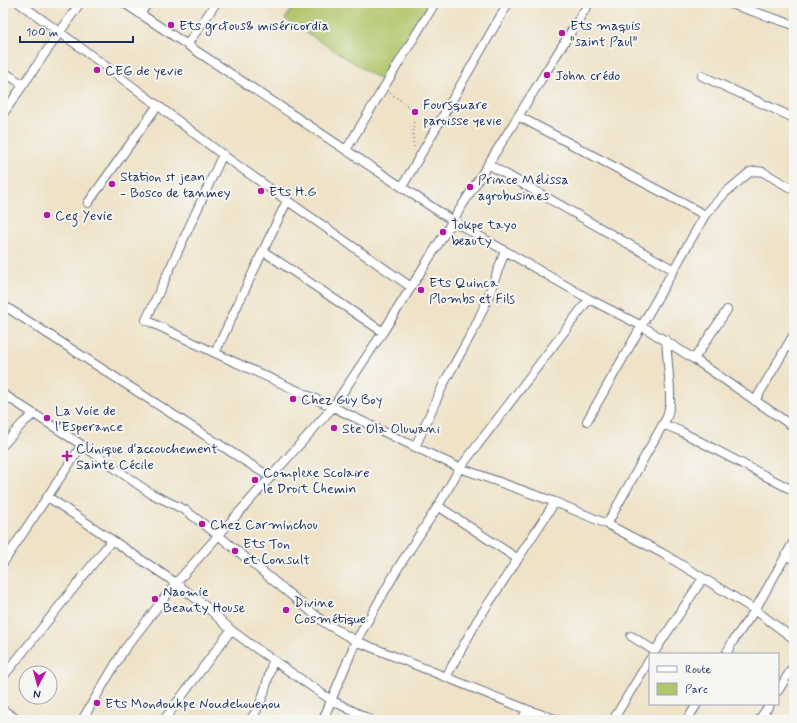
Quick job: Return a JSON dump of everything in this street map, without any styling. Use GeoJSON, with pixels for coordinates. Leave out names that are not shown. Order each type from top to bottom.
{"type":"FeatureCollection","features":[{"type":"Feature","properties":{"kind":"street"},"geometry":{"type":"LineString","coordinates":[[19,3],[287,201],[411,287]]}},
{"type":"Feature","properties":{"kind":"street"},"geometry":{"type":"LineString","coordinates":[[3,114],[80,3]]}},
{"type":"Feature","properties":{"kind":"street"},"geometry":{"type":"LineString","coordinates":[[124,3],[453,221],[589,299],[666,340],[794,427]]}},
{"type":"Feature","properties":{"kind":"street"},"geometry":{"type":"LineString","coordinates":[[140,14],[148,3]]}},
{"type":"Feature","properties":{"kind":"street"},"geometry":{"type":"LineString","coordinates":[[187,45],[216,3]]}},
{"type":"Feature","properties":{"kind":"street"},"geometry":{"type":"LineString","coordinates":[[346,150],[435,3]]}},
{"type":"Feature","properties":{"kind":"street"},"geometry":{"type":"LineString","coordinates":[[402,187],[508,3]]}},
{"type":"Feature","properties":{"kind":"street"},"geometry":{"type":"LineString","coordinates":[[82,720],[124,650],[176,583],[333,407],[383,332],[589,3]]}},
{"type":"Feature","properties":{"kind":"street"},"geometry":{"type":"LineString","coordinates":[[728,3],[737,4],[794,25]]}},
{"type":"Feature","properties":{"kind":"street"},"geometry":{"type":"LineString","coordinates":[[3,71],[23,85]]}},
{"type":"Feature","properties":{"kind":"street"},"geometry":{"type":"LineString","coordinates":[[702,76],[794,118]]}},
{"type":"Feature","properties":{"kind":"street"},"geometry":{"type":"LineString","coordinates":[[88,203],[158,106]]}},
{"type":"Feature","properties":{"kind":"street"},"geometry":{"type":"LineString","coordinates":[[518,116],[705,215]]}},
{"type":"Feature","properties":{"kind":"street"},"geometry":{"type":"LineString","coordinates":[[223,154],[146,320],[460,468],[555,502],[607,524],[662,553],[755,610],[794,638]]}},
{"type":"Feature","properties":{"kind":"street"},"geometry":{"type":"LineString","coordinates":[[488,164],[674,270]]}},
{"type":"Feature","properties":{"kind":"street"},"geometry":{"type":"LineString","coordinates":[[587,421],[705,215],[725,192],[744,176],[750,172],[756,171],[763,172],[794,190]]}},
{"type":"Feature","properties":{"kind":"street"},"geometry":{"type":"LineString","coordinates":[[215,353],[287,201]]}},
{"type":"Feature","properties":{"kind":"street"},"geometry":{"type":"LineString","coordinates":[[263,251],[383,332]]}},
{"type":"Feature","properties":{"kind":"street"},"geometry":{"type":"LineString","coordinates":[[415,447],[444,383],[474,329],[487,300],[505,251]]}},
{"type":"Feature","properties":{"kind":"street"},"geometry":{"type":"LineString","coordinates":[[323,720],[356,641],[398,568],[438,506],[460,468],[589,299]]}},
{"type":"Feature","properties":{"kind":"street"},"geometry":{"type":"LineString","coordinates":[[3,305],[270,477]]}},
{"type":"Feature","properties":{"kind":"street"},"geometry":{"type":"LineString","coordinates":[[694,359],[727,310]]}},
{"type":"Feature","properties":{"kind":"street"},"geometry":{"type":"LineString","coordinates":[[756,401],[791,347],[794,334]]}},
{"type":"Feature","properties":{"kind":"street"},"geometry":{"type":"LineString","coordinates":[[607,524],[667,417],[670,404],[670,389],[666,340]]}},
{"type":"Feature","properties":{"kind":"street"},"geometry":{"type":"LineString","coordinates":[[3,394],[82,445],[150,493],[185,510],[218,535],[325,623],[356,641],[446,678],[558,720]]}},
{"type":"Feature","properties":{"kind":"street"},"geometry":{"type":"LineString","coordinates":[[3,446],[34,414]]}},
{"type":"Feature","properties":{"kind":"street"},"geometry":{"type":"LineString","coordinates":[[663,424],[680,431],[794,491]]}},
{"type":"Feature","properties":{"kind":"street"},"geometry":{"type":"LineString","coordinates":[[3,563],[82,445]]}},
{"type":"Feature","properties":{"kind":"street"},"geometry":{"type":"LineString","coordinates":[[48,497],[176,583],[209,609],[231,630],[273,660],[331,700],[371,720]]}},
{"type":"Feature","properties":{"kind":"street"},"geometry":{"type":"LineString","coordinates":[[446,678],[477,621],[555,502]]}},
{"type":"Feature","properties":{"kind":"street"},"geometry":{"type":"LineString","coordinates":[[438,506],[518,559]]}},
{"type":"Feature","properties":{"kind":"street"},"geometry":{"type":"LineString","coordinates":[[3,677],[112,540]]}},
{"type":"Feature","properties":{"kind":"street"},"geometry":{"type":"LineString","coordinates":[[727,653],[755,610],[794,541]]}},
{"type":"Feature","properties":{"kind":"street"},"geometry":{"type":"LineString","coordinates":[[786,555],[794,560]]}},
{"type":"Feature","properties":{"kind":"street"},"geometry":{"type":"LineString","coordinates":[[631,636],[654,653],[703,578]]}},
{"type":"Feature","properties":{"kind":"street"},"geometry":{"type":"LineString","coordinates":[[164,720],[231,630]]}},
{"type":"Feature","properties":{"kind":"street"},"geometry":{"type":"LineString","coordinates":[[250,720],[255,714],[262,700],[273,660]]}},
{"type":"Feature","properties":{"kind":"street"},"geometry":{"type":"LineString","coordinates":[[613,720],[649,662]]}},
{"type":"Feature","properties":{"kind":"street"},"geometry":{"type":"LineString","coordinates":[[779,689],[794,665]]}},
{"type":"Feature","properties":{"kind":"street"},"geometry":{"type":"LineString","coordinates":[[687,720],[696,705]]}},
{"type":"Feature","properties":{"kind":"street"},"geometry":{"type":"LineString","coordinates":[[759,720],[769,705]]}},
{"type":"Feature","properties":{"kind":"street"},"geometry":{"type":"LineString","coordinates":[[3,710],[18,720]]}},
{"type":"Feature","properties":{"kind":"street"},"geometry":{"type":"LineString","coordinates":[[522,720],[528,710]]}},
{"type":"Feature","properties":{"kind":"path"},"geometry":{"type":"LineString","coordinates":[[383,89],[412,110],[414,121],[414,155]]}},
{"type":"Feature","properties":{"kind":"green space"},"geometry":{"type":"Polygon","coordinates":[[[296,3],[429,3],[382,81],[285,19],[296,3]]]}},
{"type":"Feature","properties":{"kind":"place","name":"Ets grctous& miséricordia"},"geometry":{"type":"Point","coordinates":[171,25]}},
{"type":"Feature","properties":{"kind":"place","name":"Ets maquis \"saint Paul\""},"geometry":{"type":"Point","coordinates":[562,33]}},
{"type":"Feature","properties":{"kind":"place","name":"CEG de yevie"},"geometry":{"type":"Point","coordinates":[97,70]}},
{"type":"Feature","properties":{"kind":"place","name":"John crédo"},"geometry":{"type":"Point","coordinates":[547,75]}},
{"type":"Feature","properties":{"kind":"place","name":"Foursquare paroisse yevie"},"geometry":{"type":"Point","coordinates":[415,112]}},
{"type":"Feature","properties":{"kind":"place","name":"Station st jean - Bosco de tanmey"},"geometry":{"type":"Point","coordinates":[112,184]}},
{"type":"Feature","properties":{"kind":"place","name":"Prince Mélissa agrobusines"},"geometry":{"type":"Point","coordinates":[470,187]}},
{"type":"Feature","properties":{"kind":"place","name":"Ets H.G"},"geometry":{"type":"Point","coordinates":[261,191]}},
{"type":"Feature","properties":{"kind":"place","name":"Ceg Yevie"},"geometry":{"type":"Point","coordinates":[47,215]}},
{"type":"Feature","properties":{"kind":"place","name":"Tokpe tayo beauty"},"geometry":{"type":"Point","coordinates":[443,232]}},
{"type":"Feature","properties":{"kind":"place","name":"Ets Quinca Plombs et Fils"},"geometry":{"type":"Point","coordinates":[421,290]}},
{"type":"Feature","properties":{"kind":"place","name":"Chez Guy Boy"},"geometry":{"type":"Point","coordinates":[293,399]}},
{"type":"Feature","properties":{"kind":"place","name":"La Voie de l'Esperance"},"geometry":{"type":"Point","coordinates":[47,418]}},
{"type":"Feature","properties":{"kind":"place","name":"Ste Ola Oluwani"},"geometry":{"type":"Point","coordinates":[334,428]}},
{"type":"Feature","properties":{"kind":"place","name":"Clinique d'accouchement Sainte Cécile"},"geometry":{"type":"Point","coordinates":[67,456]}},
{"type":"Feature","properties":{"kind":"place","name":"Complexe Scolaire le Droit Chemin"},"geometry":{"type":"Point","coordinates":[255,480]}},
{"type":"Feature","properties":{"kind":"place","name":"Chez Carminchou"},"geometry":{"type":"Point","coordinates":[202,524]}},
{"type":"Feature","properties":{"kind":"place","name":"Ets Ton et Consult"},"geometry":{"type":"Point","coordinates":[235,551]}},
{"type":"Feature","properties":{"kind":"place","name":"Naomie Beauty House"},"geometry":{"type":"Point","coordinates":[155,599]}},
{"type":"Feature","properties":{"kind":"place","name":"Divine Cosmétique"},"geometry":{"type":"Point","coordinates":[286,610]}},
{"type":"Feature","properties":{"kind":"place","name":"Ets Mondoukpe Noudehouenou"},"geometry":{"type":"Point","coordinates":[97,703]}}]}
